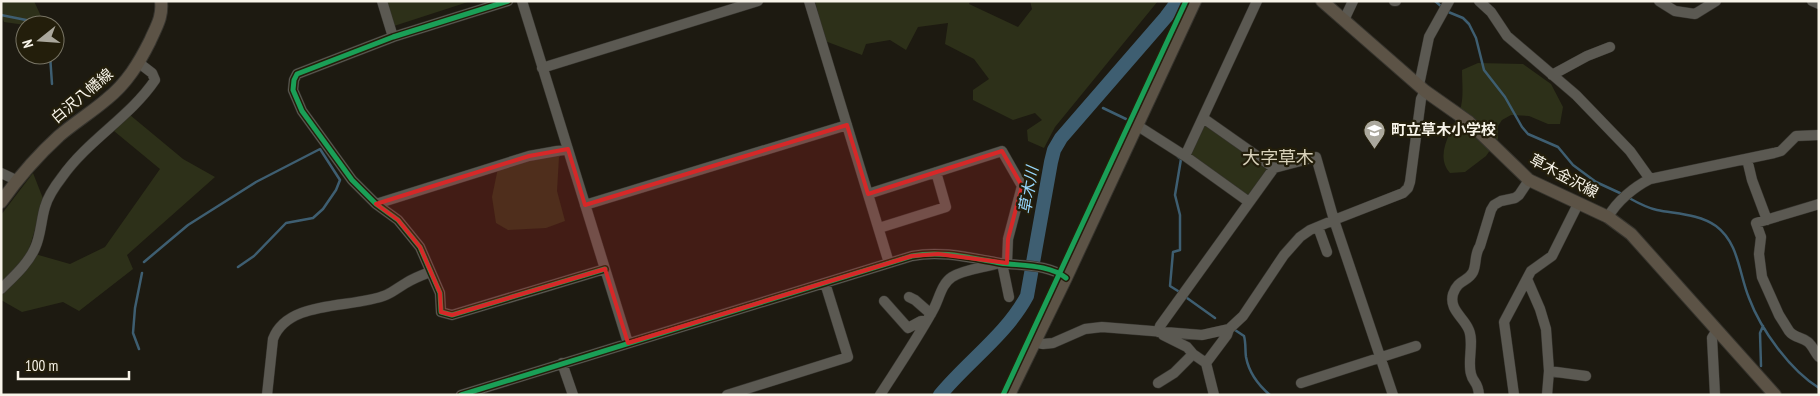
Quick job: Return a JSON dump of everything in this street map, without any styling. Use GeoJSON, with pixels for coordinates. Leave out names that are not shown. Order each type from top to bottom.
{"type":"FeatureCollection","features":[{"type":"Feature","properties":{"kind":"main road","name":"白沢八幡線"},"geometry":{"type":"LineString","coordinates":[[1,202],[16,180],[60,136],[108,98],[139,63],[160,19],[160,1]]}},
{"type":"Feature","properties":{"kind":"main road"},"geometry":{"type":"LineString","coordinates":[[1009,395],[1138,126],[1195,1]]}},
{"type":"Feature","properties":{"kind":"main road","name":"草木金沢線"},"geometry":{"type":"LineString","coordinates":[[1322,1],[1422,88],[1469,122],[1529,180],[1608,217],[1631,234],[1775,395]]}},
{"type":"Feature","properties":{"kind":"street"},"geometry":{"type":"LineString","coordinates":[[382,1],[393,37]]}},
{"type":"Feature","properties":{"kind":"street"},"geometry":{"type":"LineString","coordinates":[[508,1],[393,37],[297,74],[293,90],[302,110],[352,180],[376,204],[398,220],[414,239],[427,261],[440,293],[441,312],[452,315],[605,269]]}},
{"type":"Feature","properties":{"kind":"street"},"geometry":{"type":"LineString","coordinates":[[522,1],[628,344]]}},
{"type":"Feature","properties":{"kind":"street"},"geometry":{"type":"LineString","coordinates":[[542,68],[758,1]]}},
{"type":"Feature","properties":{"kind":"street"},"geometry":{"type":"LineString","coordinates":[[809,1],[889,263]]}},
{"type":"Feature","properties":{"kind":"street"},"geometry":{"type":"LineString","coordinates":[[1185,156],[1257,1]]}},
{"type":"Feature","properties":{"kind":"street"},"geometry":{"type":"LineString","coordinates":[[1344,20],[1353,1]]}},
{"type":"Feature","properties":{"kind":"street"},"geometry":{"type":"LineString","coordinates":[[1479,1],[1491,12],[1507,36],[1576,95],[1624,144],[1650,179]]}},
{"type":"Feature","properties":{"kind":"street"},"geometry":{"type":"LineString","coordinates":[[1659,1],[1675,11],[1695,14],[1716,1]]}},
{"type":"Feature","properties":{"kind":"street"},"geometry":{"type":"LineString","coordinates":[[1812,1],[1819,4]]}},
{"type":"Feature","properties":{"kind":"street"},"geometry":{"type":"LineString","coordinates":[[1206,363],[1227,335],[1229,329],[1243,316],[1284,255],[1310,230],[1398,196],[1408,188],[1429,37],[1447,7]]}},
{"type":"Feature","properties":{"kind":"street"},"geometry":{"type":"LineString","coordinates":[[1552,75],[1586,56],[1610,47]]}},
{"type":"Feature","properties":{"kind":"street"},"geometry":{"type":"LineString","coordinates":[[1,289],[18,272],[34,249],[45,205],[63,175],[106,129],[131,108],[155,80],[152,73],[139,63]]}},
{"type":"Feature","properties":{"kind":"street"},"geometry":{"type":"LineString","coordinates":[[1203,118],[1274,168]]}},
{"type":"Feature","properties":{"kind":"street"},"geometry":{"type":"LineString","coordinates":[[584,205],[847,125]]}},
{"type":"Feature","properties":{"kind":"street"},"geometry":{"type":"LineString","coordinates":[[1138,126],[1185,156],[1249,202]]}},
{"type":"Feature","properties":{"kind":"street"},"geometry":{"type":"LineString","coordinates":[[1608,217],[1625,197],[1640,184],[1650,179],[1781,151],[1796,136],[1819,134]]}},
{"type":"Feature","properties":{"kind":"street"},"geometry":{"type":"LineString","coordinates":[[376,204],[529,156],[568,149]]}},
{"type":"Feature","properties":{"kind":"street"},"geometry":{"type":"LineString","coordinates":[[868,194],[1002,151],[1022,186],[1003,263],[1009,297]]}},
{"type":"Feature","properties":{"kind":"street"},"geometry":{"type":"LineString","coordinates":[[1214,395],[1206,363],[1183,344],[1164,336],[1160,332],[1160,326],[1274,168],[1316,157],[1334,220],[1393,395]]}},
{"type":"Feature","properties":{"kind":"street"},"geometry":{"type":"LineString","coordinates":[[1747,159],[1752,180],[1767,220]]}},
{"type":"Feature","properties":{"kind":"street"},"geometry":{"type":"LineString","coordinates":[[879,228],[946,207],[936,172]]}},
{"type":"Feature","properties":{"kind":"street"},"geometry":{"type":"LineString","coordinates":[[1,173],[16,180]]}},
{"type":"Feature","properties":{"kind":"street"},"geometry":{"type":"LineString","coordinates":[[1479,395],[1479,385],[1471,375],[1469,330],[1452,304],[1453,297],[1458,284],[1470,276],[1474,270],[1477,251],[1491,210],[1501,201],[1515,198],[1529,180]]}},
{"type":"Feature","properties":{"kind":"street"},"geometry":{"type":"LineString","coordinates":[[1514,395],[1504,322],[1531,271],[1552,256],[1578,204]]}},
{"type":"Feature","properties":{"kind":"street"},"geometry":{"type":"LineString","coordinates":[[1819,204],[1756,223],[1761,237],[1759,254],[1762,278],[1779,315],[1792,335],[1806,340],[1819,357]]}},
{"type":"Feature","properties":{"kind":"street"},"geometry":{"type":"LineString","coordinates":[[1318,227],[1326,252]]}},
{"type":"Feature","properties":{"kind":"street"},"geometry":{"type":"LineString","coordinates":[[461,395],[926,253],[1043,268],[1060,273],[1066,278]]}},
{"type":"Feature","properties":{"kind":"street"},"geometry":{"type":"LineString","coordinates":[[880,395],[928,317],[944,284],[959,273],[1003,263]]}},
{"type":"Feature","properties":{"kind":"street"},"geometry":{"type":"LineString","coordinates":[[267,395],[273,339],[276,330],[288,318],[322,308],[387,295],[405,283],[430,272]]}},
{"type":"Feature","properties":{"kind":"street"},"geometry":{"type":"LineString","coordinates":[[1527,279],[1546,329],[1549,371],[1546,395]]}},
{"type":"Feature","properties":{"kind":"street"},"geometry":{"type":"LineString","coordinates":[[727,395],[848,357],[825,283]]}},
{"type":"Feature","properties":{"kind":"street"},"geometry":{"type":"LineString","coordinates":[[909,297],[915,300],[928,317]]}},
{"type":"Feature","properties":{"kind":"street"},"geometry":{"type":"LineString","coordinates":[[884,301],[908,328],[928,317]]}},
{"type":"Feature","properties":{"kind":"street"},"geometry":{"type":"LineString","coordinates":[[1034,342],[1043,344],[1053,343],[1085,330],[1102,327],[1202,334],[1229,329]]}},
{"type":"Feature","properties":{"kind":"street"},"geometry":{"type":"LineString","coordinates":[[1715,395],[1712,338],[1717,330]]}},
{"type":"Feature","properties":{"kind":"street"},"geometry":{"type":"LineString","coordinates":[[1301,383],[1381,359],[1416,346]]}},
{"type":"Feature","properties":{"kind":"street"},"geometry":{"type":"LineString","coordinates":[[1158,383],[1174,373],[1193,354]]}},
{"type":"Feature","properties":{"kind":"street"},"geometry":{"type":"LineString","coordinates":[[562,363],[573,395]]}},
{"type":"Feature","properties":{"kind":"street"},"geometry":{"type":"LineString","coordinates":[[1549,371],[1586,376]]}},
{"type":"Feature","properties":{"kind":"highlighted area"},"geometry":{"type":"Polygon","coordinates":[[[847,125],[868,194],[1002,151],[1022,186],[1008,239],[1007,263],[938,254],[912,256],[628,343],[605,269],[452,315],[441,312],[440,293],[420,247],[398,220],[376,204],[529,156],[568,149],[585,205],[847,125]]]}},
{"type":"Feature","properties":{"kind":"green space"},"geometry":{"type":"Polygon","coordinates":[[[1,1],[34,1],[40,15],[15,15],[15,24],[4,22],[1,14],[1,1]]]}},
{"type":"Feature","properties":{"kind":"green space"},"geometry":{"type":"Polygon","coordinates":[[[387,1],[471,1],[394,26],[387,1]]]}},
{"type":"Feature","properties":{"kind":"green space"},"geometry":{"type":"Polygon","coordinates":[[[815,1],[970,1],[969,4],[1018,27],[1032,9],[1030,1],[1158,1],[1055,127],[1044,148],[1028,141],[1027,130],[1042,120],[1035,113],[1013,120],[973,100],[973,90],[989,79],[974,59],[945,44],[948,23],[918,27],[906,50],[890,40],[866,44],[862,55],[825,41],[815,1]]]}},
{"type":"Feature","properties":{"kind":"green space"},"geometry":{"type":"Polygon","coordinates":[[[1478,63],[1523,64],[1551,84],[1563,107],[1560,124],[1548,124],[1529,116],[1511,115],[1502,120],[1498,126],[1498,139],[1486,156],[1465,172],[1450,173],[1445,166],[1444,150],[1461,105],[1462,70],[1478,63]]]}},
{"type":"Feature","properties":{"kind":"green space"},"geometry":{"type":"Polygon","coordinates":[[[130,115],[183,159],[215,177],[127,255],[133,269],[79,311],[63,302],[22,312],[1,300],[1,215],[33,173],[44,201],[28,252],[70,264],[105,247],[160,169],[114,131],[130,115]]]}},
{"type":"Feature","properties":{"kind":"green space"},"geometry":{"type":"Polygon","coordinates":[[[1206,122],[1270,168],[1251,195],[1246,195],[1192,157],[1191,153],[1206,122]]]}},
{"type":"Feature","properties":{"kind":"green space"},"geometry":{"type":"Polygon","coordinates":[[[563,154],[559,157],[557,191],[565,221],[546,228],[508,230],[496,223],[492,197],[498,168],[528,158],[563,154]]]}},
{"type":"Feature","properties":{"kind":"waterway","name":"草木川"},"geometry":{"type":"LineString","coordinates":[[940,395],[998,335],[1027,296],[1051,162],[1054,150],[1061,138],[1178,1]]}},
{"type":"Feature","properties":{"kind":"waterway"},"geometry":{"type":"LineString","coordinates":[[1435,1],[1442,7]]}},
{"type":"Feature","properties":{"kind":"waterway"},"geometry":{"type":"LineString","coordinates":[[1446,11],[1463,18],[1469,24],[1476,38],[1484,70],[1505,97],[1528,134],[1558,147],[1573,165],[1596,182],[1622,194]]}},
{"type":"Feature","properties":{"kind":"waterway"},"geometry":{"type":"LineString","coordinates":[[1,15],[15,18]]}},
{"type":"Feature","properties":{"kind":"waterway"},"geometry":{"type":"LineString","coordinates":[[51,65],[52,84]]}},
{"type":"Feature","properties":{"kind":"waterway"},"geometry":{"type":"LineString","coordinates":[[1103,108],[1126,119]]}},
{"type":"Feature","properties":{"kind":"waterway"},"geometry":{"type":"LineString","coordinates":[[144,262],[188,225],[256,182],[320,149],[340,180],[336,190],[323,209],[313,218],[286,223],[254,256],[238,267]]}},
{"type":"Feature","properties":{"kind":"waterway"},"geometry":{"type":"LineString","coordinates":[[1178,157],[1181,159],[1175,195],[1180,215],[1180,250],[1173,252],[1170,286],[1178,291]]}},
{"type":"Feature","properties":{"kind":"waterway"},"geometry":{"type":"LineString","coordinates":[[1629,198],[1653,209],[1702,219],[1716,226],[1724,233],[1734,250],[1749,298],[1761,323],[1787,360],[1819,388]]}},
{"type":"Feature","properties":{"kind":"waterway"},"geometry":{"type":"LineString","coordinates":[[139,349],[133,333],[135,308],[142,273]]}},
{"type":"Feature","properties":{"kind":"waterway"},"geometry":{"type":"LineString","coordinates":[[1187,298],[1215,318]]}},
{"type":"Feature","properties":{"kind":"waterway"},"geometry":{"type":"LineString","coordinates":[[1761,366],[1760,333],[1763,326]]}},
{"type":"Feature","properties":{"kind":"waterway"},"geometry":{"type":"LineString","coordinates":[[1235,330],[1244,336],[1247,363],[1251,373],[1261,387],[1270,395]]}},
{"type":"Feature","properties":{"kind":"cycle path"},"geometry":{"type":"LineString","coordinates":[[508,1],[393,37],[297,74],[293,90],[302,111],[352,180],[376,204],[398,220],[420,247],[440,293],[441,312],[452,315],[605,269]]}},
{"type":"Feature","properties":{"kind":"cycle path"},"geometry":{"type":"LineString","coordinates":[[1003,395],[1186,1]]}},
{"type":"Feature","properties":{"kind":"cycle path"},"geometry":{"type":"LineString","coordinates":[[461,395],[912,256],[945,254],[1000,263],[1034,266],[1051,270],[1066,278]]}},
{"type":"Feature","properties":{"kind":"place","name":"町立草木小学校"},"geometry":{"type":"Point","coordinates":[1375,149]}},
{"type":"Feature","properties":{"kind":"district","name":"大字草木"},"geometry":{"type":"Point","coordinates":[1278,158]}}]}
